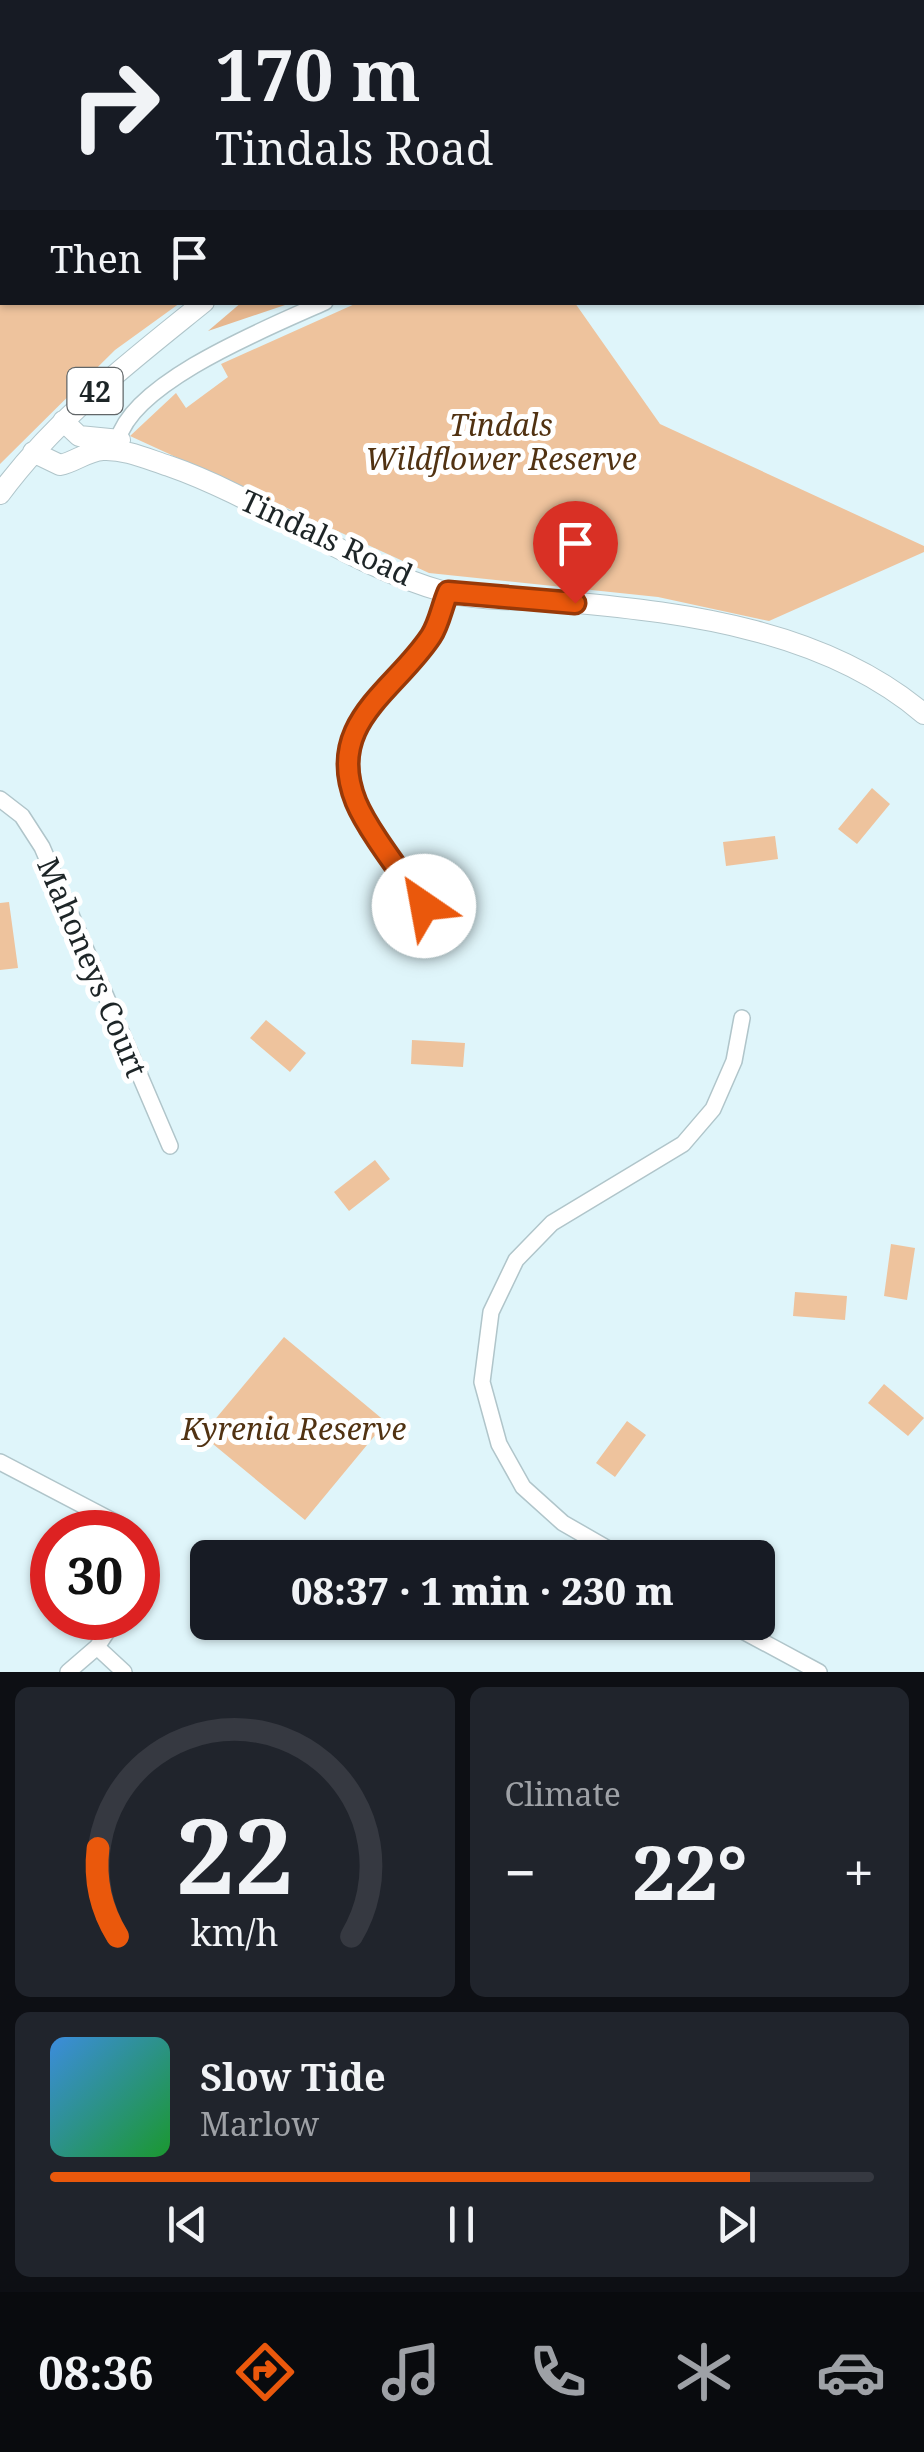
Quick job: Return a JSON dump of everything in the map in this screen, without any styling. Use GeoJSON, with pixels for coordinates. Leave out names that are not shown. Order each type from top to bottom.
{"type":"FeatureCollection","features":[{"type":"Feature","properties":{"kind":"main road","name":"42"},"geometry":{"type":"LineString","coordinates":[[0,494],[64,421],[200,305]]}},
{"type":"Feature","properties":{"kind":"main road","name":"Tindals Road"},"geometry":{"type":"LineString","coordinates":[[64,421],[81,436],[117,445],[189,473],[334,545],[448,592],[607,606],[683,616],[768,634],[837,659],[924,714]]}},
{"type":"Feature","properties":{"kind":"main road"},"geometry":{"type":"LineString","coordinates":[[33,452],[60,465],[117,445]]}},
{"type":"Feature","properties":{"kind":"street"},"geometry":{"type":"LineString","coordinates":[[117,445],[124,423],[136,409],[196,364],[318,305]]}},
{"type":"Feature","properties":{"kind":"street"},"geometry":{"type":"LineString","coordinates":[[424,906],[356,804],[348,774],[350,744],[362,715],[432,635],[448,592]]}},
{"type":"Feature","properties":{"kind":"street","name":"Mahoneys Court"},"geometry":{"type":"LineString","coordinates":[[0,799],[22,816],[42,847],[170,1146]]}},
{"type":"Feature","properties":{"kind":"street"},"geometry":{"type":"LineString","coordinates":[[592,1540],[562,1523],[523,1488],[499,1444],[482,1382],[490,1312],[516,1260],[552,1223],[683,1144],[713,1109],[734,1062],[742,1018]]}},
{"type":"Feature","properties":{"kind":"street"},"geometry":{"type":"LineString","coordinates":[[0,1462],[54,1493],[96,1510]]}},
{"type":"Feature","properties":{"kind":"street"},"geometry":{"type":"LineString","coordinates":[[68,1672],[102,1640]]}},
{"type":"Feature","properties":{"kind":"street"},"geometry":{"type":"LineString","coordinates":[[759,1640],[819,1672]]}},
{"type":"Feature","properties":{"kind":"street"},"geometry":{"type":"LineString","coordinates":[[98,1647],[124,1672]]}},
{"type":"Feature","properties":{"kind":"green space"},"geometry":{"type":"Polygon","coordinates":[[[0,305],[177,305],[115,350],[0,464],[0,305]]]}},
{"type":"Feature","properties":{"kind":"green space","name":"Tindals Wildflower Reserve"},"geometry":{"type":"Polygon","coordinates":[[[353,305],[576,305],[660,424],[924,546],[924,552],[769,621],[658,597],[429,573],[130,436],[176,393],[186,408],[228,377],[221,364],[353,305]]]}},
{"type":"Feature","properties":{"kind":"green space"},"geometry":{"type":"Polygon","coordinates":[[[872,788],[890,804],[857,844],[838,829],[872,788]]]}},
{"type":"Feature","properties":{"kind":"green space"},"geometry":{"type":"Polygon","coordinates":[[[775,836],[778,859],[726,866],[723,842],[775,836]]]}},
{"type":"Feature","properties":{"kind":"green space"},"geometry":{"type":"Polygon","coordinates":[[[9,902],[18,968],[0,970],[0,903],[9,902]]]}},
{"type":"Feature","properties":{"kind":"green space"},"geometry":{"type":"Polygon","coordinates":[[[266,1020],[306,1053],[290,1072],[250,1038],[266,1020]]]}},
{"type":"Feature","properties":{"kind":"green space"},"geometry":{"type":"Polygon","coordinates":[[[412,1040],[465,1043],[463,1067],[411,1064],[412,1040]]]}},
{"type":"Feature","properties":{"kind":"green space"},"geometry":{"type":"Polygon","coordinates":[[[375,1160],[390,1179],[349,1211],[334,1192],[375,1160]]]}},
{"type":"Feature","properties":{"kind":"green space"},"geometry":{"type":"Polygon","coordinates":[[[891,1244],[915,1248],[907,1300],[884,1296],[891,1244]]]}},
{"type":"Feature","properties":{"kind":"green space"},"geometry":{"type":"Polygon","coordinates":[[[795,1292],[847,1296],[845,1320],[793,1316],[795,1292]]]}},
{"type":"Feature","properties":{"kind":"green space","name":"Kyrenia Reserve"},"geometry":{"type":"Polygon","coordinates":[[[284,1337],[386,1422],[305,1520],[202,1435],[284,1337]]]}},
{"type":"Feature","properties":{"kind":"green space"},"geometry":{"type":"Polygon","coordinates":[[[884,1384],[924,1418],[908,1436],[868,1403],[884,1384]]]}},
{"type":"Feature","properties":{"kind":"green space"},"geometry":{"type":"Polygon","coordinates":[[[627,1421],[646,1435],[615,1477],[596,1463],[627,1421]]]}},
{"type":"Feature","properties":{"kind":"shaded area"},"geometry":{"type":"Polygon","coordinates":[[[238,305],[285,305],[208,331],[238,305]]]}},
{"type":"Feature","properties":{"kind":"route"},"geometry":{"type":"LineString","coordinates":[[424,906],[356,804],[348,774],[350,744],[362,715],[432,635],[448,592],[575,603]]}}]}
